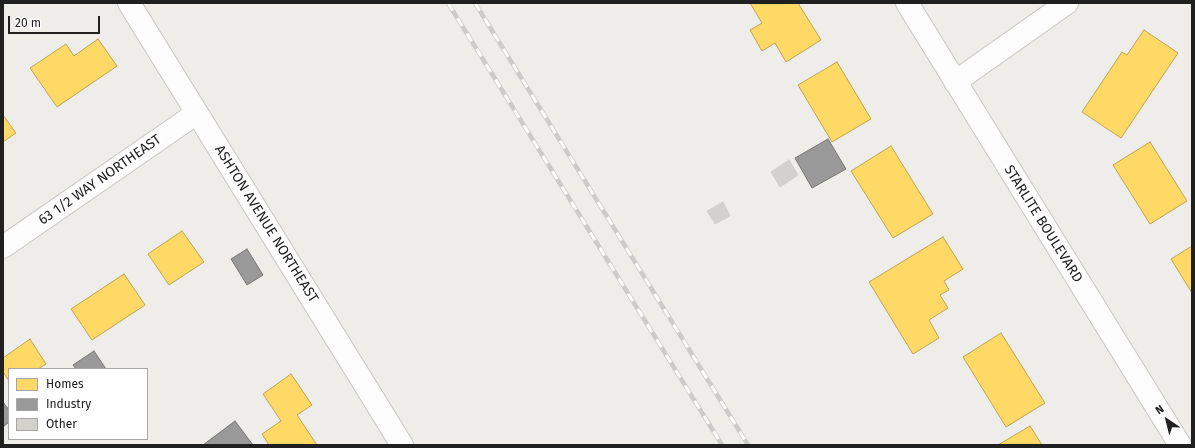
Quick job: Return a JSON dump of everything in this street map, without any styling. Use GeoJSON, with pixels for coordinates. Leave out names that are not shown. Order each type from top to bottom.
{"type":"FeatureCollection","features":[{"type":"Feature","properties":{"kind":"street","name":"ASHTON AVENUE NORTHEAST"},"geometry":{"type":"LineString","coordinates":[[128,3],[402,445]]}},
{"type":"Feature","properties":{"kind":"street","name":"STARLITE BOULEVARD"},"geometry":{"type":"LineString","coordinates":[[907,3],[1180,445]]}},
{"type":"Feature","properties":{"kind":"street"},"geometry":{"type":"LineString","coordinates":[[955,82],[1067,3]]}},
{"type":"Feature","properties":{"kind":"street","name":"63 1/2 WAY NORTHEAST"},"geometry":{"type":"LineString","coordinates":[[3,247],[197,113]]}},
{"type":"Feature","properties":{"kind":"building: Homes"},"geometry":{"type":"Polygon","coordinates":[[[750,3],[798,3],[821,40],[786,62],[775,43],[762,51],[750,30],[762,23],[750,3]]]}},
{"type":"Feature","properties":{"kind":"building: Homes"},"geometry":{"type":"Polygon","coordinates":[[[1144,30],[1178,53],[1121,138],[1082,112],[1122,52],[1127,55],[1144,30]]]}},
{"type":"Feature","properties":{"kind":"building: Homes"},"geometry":{"type":"Polygon","coordinates":[[[98,39],[117,66],[57,107],[30,68],[66,44],[74,56],[98,39]]]}},
{"type":"Feature","properties":{"kind":"building: Homes"},"geometry":{"type":"Polygon","coordinates":[[[837,62],[871,119],[832,142],[798,85],[837,62]]]}},
{"type":"Feature","properties":{"kind":"building: Homes"},"geometry":{"type":"Polygon","coordinates":[[[3,115],[16,133],[3,142],[3,115]]]}},
{"type":"Feature","properties":{"kind":"building: Homes"},"geometry":{"type":"Polygon","coordinates":[[[1150,142],[1187,201],[1150,224],[1113,165],[1150,142]]]}},
{"type":"Feature","properties":{"kind":"building: Homes"},"geometry":{"type":"Polygon","coordinates":[[[891,146],[933,214],[893,238],[851,171],[891,146]]]}},
{"type":"Feature","properties":{"kind":"building: Homes"},"geometry":{"type":"Polygon","coordinates":[[[182,231],[204,262],[169,285],[148,254],[182,231]]]}},
{"type":"Feature","properties":{"kind":"building: Homes"},"geometry":{"type":"Polygon","coordinates":[[[943,237],[963,269],[944,281],[949,290],[940,295],[948,308],[929,320],[939,338],[913,354],[869,282],[943,237]]]}},
{"type":"Feature","properties":{"kind":"building: Homes"},"geometry":{"type":"Polygon","coordinates":[[[1192,246],[1192,293],[1171,259],[1192,246]]]}},
{"type":"Feature","properties":{"kind":"building: Homes"},"geometry":{"type":"Polygon","coordinates":[[[124,274],[145,305],[92,340],[71,309],[124,274]]]}},
{"type":"Feature","properties":{"kind":"building: Homes"},"geometry":{"type":"Polygon","coordinates":[[[1001,333],[1045,403],[1006,427],[963,357],[1001,333]]]}},
{"type":"Feature","properties":{"kind":"building: Homes"},"geometry":{"type":"Polygon","coordinates":[[[30,339],[46,364],[40,368],[8,368],[8,380],[3,372],[3,358],[30,339]]]}},
{"type":"Feature","properties":{"kind":"building: Homes"},"geometry":{"type":"Polygon","coordinates":[[[291,374],[312,405],[297,415],[317,445],[269,445],[262,434],[281,421],[263,394],[291,374]]]}},
{"type":"Feature","properties":{"kind":"building: Homes"},"geometry":{"type":"Polygon","coordinates":[[[1030,426],[1042,445],[998,445],[1030,426]]]}},
{"type":"Feature","properties":{"kind":"building: Industry"},"geometry":{"type":"Polygon","coordinates":[[[828,139],[846,169],[812,188],[795,158],[828,139]]]}},
{"type":"Feature","properties":{"kind":"building: Industry"},"geometry":{"type":"Polygon","coordinates":[[[247,249],[263,275],[247,285],[231,259],[247,249]]]}},
{"type":"Feature","properties":{"kind":"building: Industry"},"geometry":{"type":"Polygon","coordinates":[[[94,351],[105,368],[75,368],[73,365],[94,351]]]}},
{"type":"Feature","properties":{"kind":"building: Industry"},"geometry":{"type":"Polygon","coordinates":[[[3,402],[8,409],[8,423],[3,427],[3,402]]]}},
{"type":"Feature","properties":{"kind":"building: Industry"},"geometry":{"type":"Polygon","coordinates":[[[235,421],[253,445],[203,445],[235,421]]]}},
{"type":"Feature","properties":{"kind":"building: Other"},"geometry":{"type":"Polygon","coordinates":[[[789,160],[798,175],[780,187],[771,172],[789,160]]]}},
{"type":"Feature","properties":{"kind":"building: Other"},"geometry":{"type":"Polygon","coordinates":[[[723,202],[730,216],[715,224],[707,211],[723,202]]]}},
{"type":"Feature","properties":{"kind":"railway"},"geometry":{"type":"LineString","coordinates":[[448,3],[722,445]]}},
{"type":"Feature","properties":{"kind":"railway"},"geometry":{"type":"LineString","coordinates":[[475,3],[748,445]]}}]}
